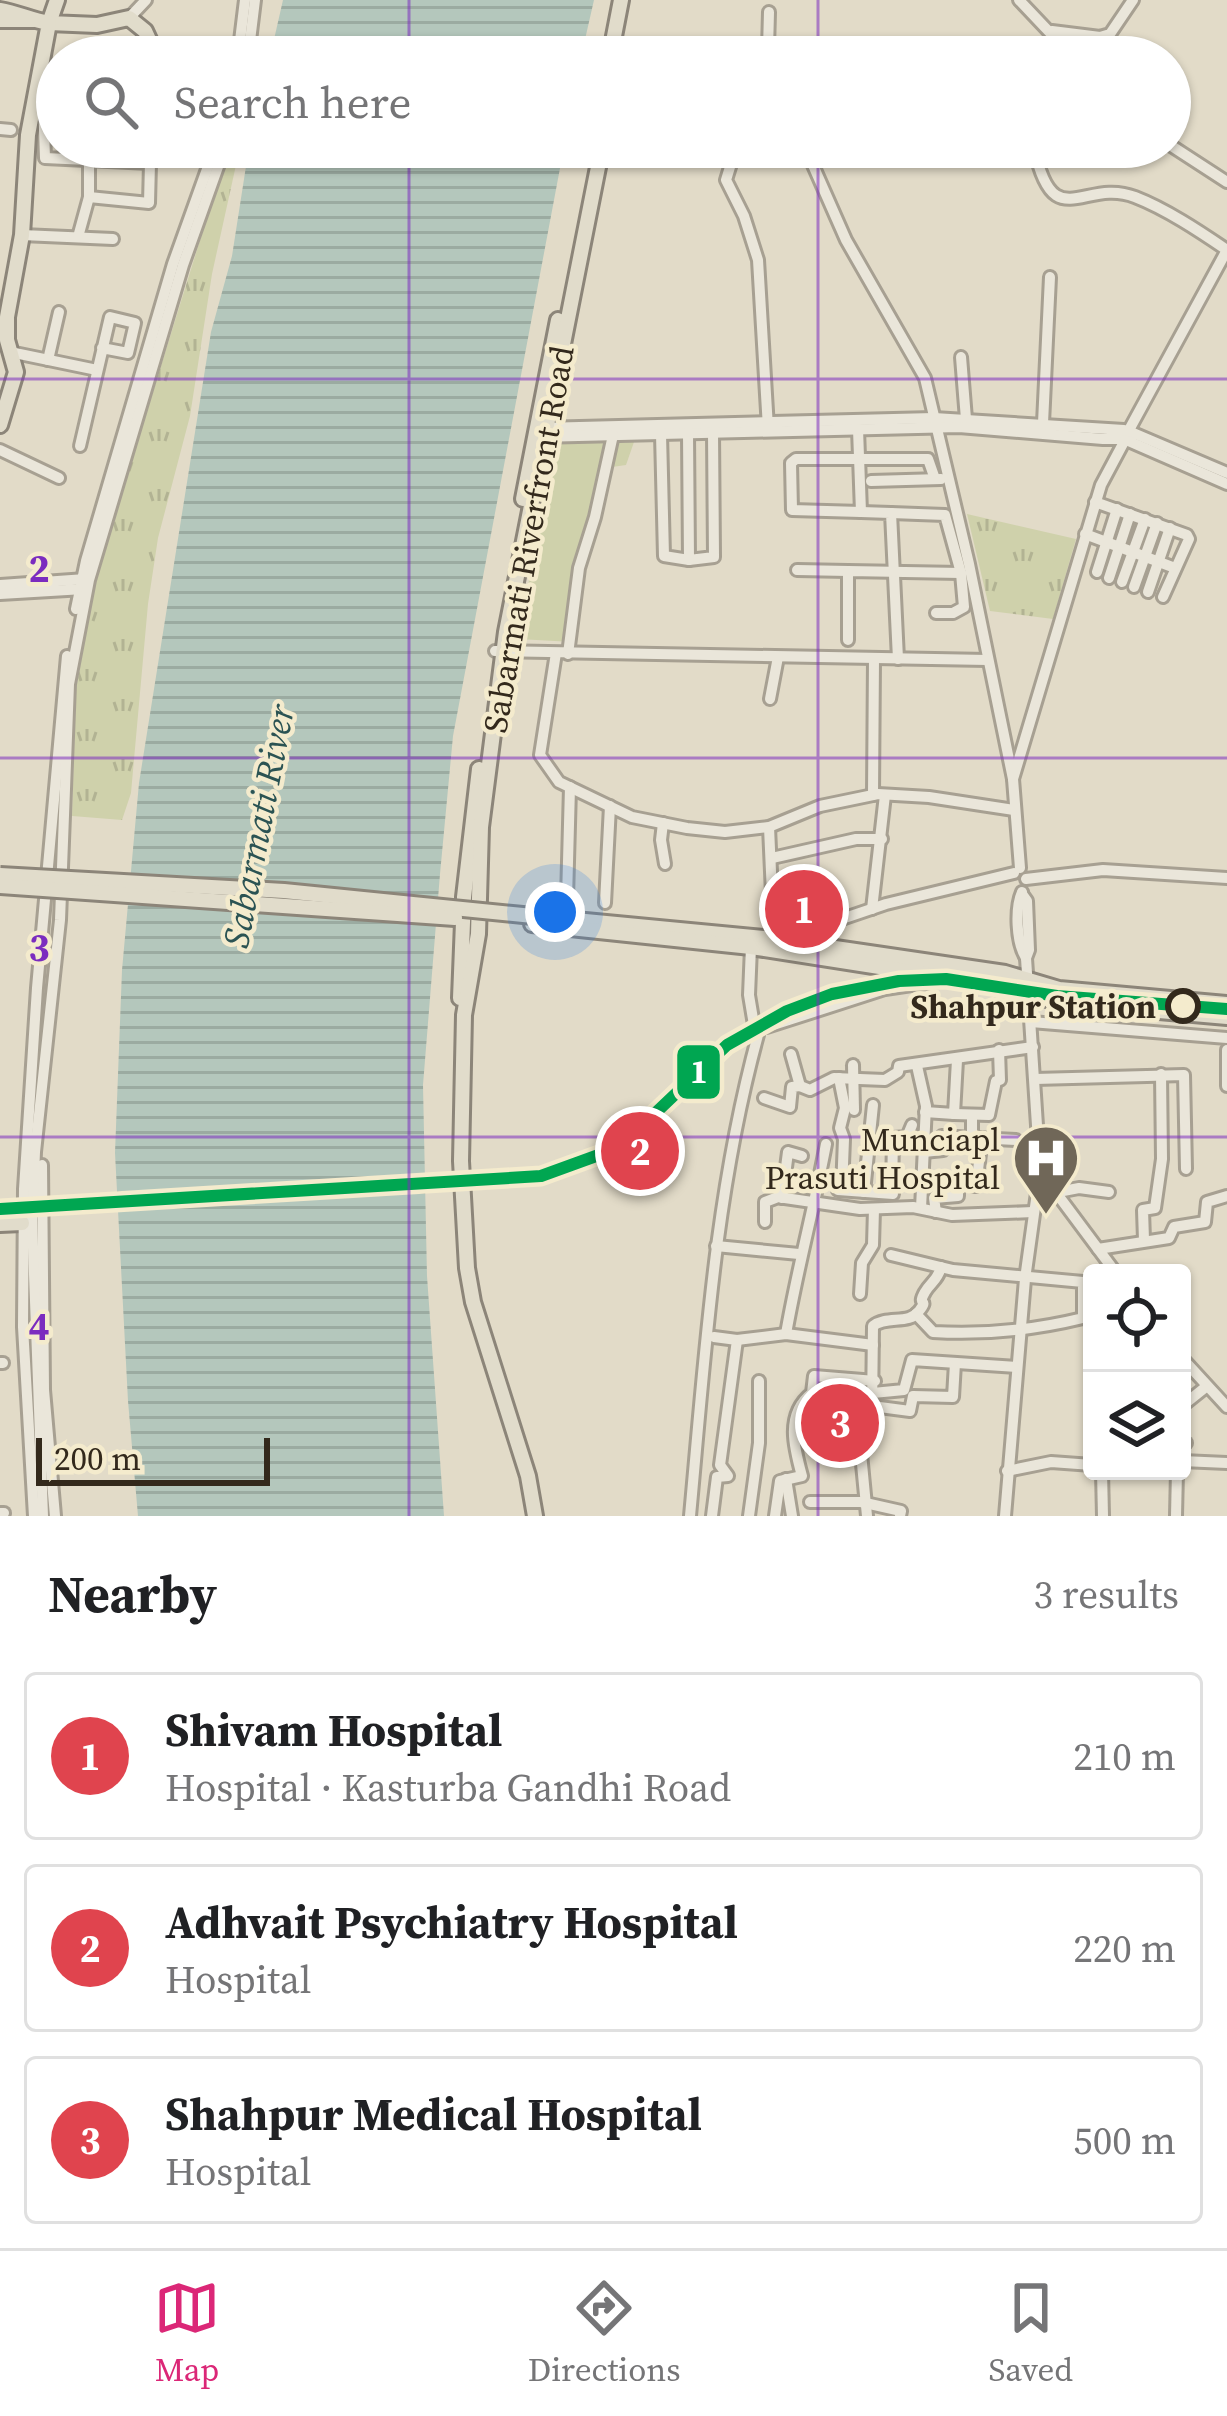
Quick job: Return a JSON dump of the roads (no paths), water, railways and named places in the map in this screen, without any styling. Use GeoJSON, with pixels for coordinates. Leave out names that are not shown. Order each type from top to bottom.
{"type":"FeatureCollection","features":[{"type":"Feature","properties":{"kind":"main road"},"geometry":{"type":"LineString","coordinates":[[43,36],[42,21],[57,0]]}},
{"type":"Feature","properties":{"kind":"main road"},"geometry":{"type":"LineString","coordinates":[[614,36],[621,0]]}},
{"type":"Feature","properties":{"kind":"main road"},"geometry":{"type":"LineString","coordinates":[[624,36],[631,0]]}},
{"type":"Feature","properties":{"kind":"main road"},"geometry":{"type":"LineString","coordinates":[[0,10],[42,21]]}},
{"type":"Feature","properties":{"kind":"main road"},"geometry":{"type":"LineString","coordinates":[[0,20],[97,25],[130,18],[147,36]]}},
{"type":"Feature","properties":{"kind":"main road"},"geometry":{"type":"LineString","coordinates":[[0,424],[15,382],[8,317],[22,235],[28,135],[36,119]]}},
{"type":"Feature","properties":{"kind":"main road","name":"Sabarmati Riverfront Road"},"geometry":{"type":"LineString","coordinates":[[531,1516],[469,1304],[463,1268],[455,1160],[461,935],[499,651],[588,168]]}},
{"type":"Feature","properties":{"kind":"main road","name":"Sabarmati Riverfront Road"},"geometry":{"type":"LineString","coordinates":[[541,432],[598,168]]}},
{"type":"Feature","properties":{"kind":"main road","name":"Sabarmati Riverfront Road"},"geometry":{"type":"LineString","coordinates":[[499,651],[481,827],[478,934],[464,1015],[461,1161],[466,1268],[528,1476],[531,1516]]}},
{"type":"Feature","properties":{"kind":"main road"},"geometry":{"type":"LineString","coordinates":[[0,875],[284,891],[907,967],[1005,973],[1057,1002],[1227,1017]]}},
{"type":"Feature","properties":{"kind":"main road"},"geometry":{"type":"LineString","coordinates":[[0,886],[783,940],[948,980],[1227,1004]]}},
{"type":"Feature","properties":{"kind":"main road"},"geometry":{"type":"LineString","coordinates":[[0,1224],[22,1223]]}},
{"type":"Feature","properties":{"kind":"street"},"geometry":{"type":"LineString","coordinates":[[130,18],[146,0]]}},
{"type":"Feature","properties":{"kind":"street"},"geometry":{"type":"LineString","coordinates":[[241,36],[245,0]]}},
{"type":"Feature","properties":{"kind":"street"},"geometry":{"type":"LineString","coordinates":[[251,36],[255,0]]}},
{"type":"Feature","properties":{"kind":"street"},"geometry":{"type":"LineString","coordinates":[[1019,0],[1056,36]]}},
{"type":"Feature","properties":{"kind":"street"},"geometry":{"type":"LineString","coordinates":[[1105,36],[1133,0]]}},
{"type":"Feature","properties":{"kind":"street"},"geometry":{"type":"LineString","coordinates":[[768,36],[769,12]]}},
{"type":"Feature","properties":{"kind":"street"},"geometry":{"type":"LineString","coordinates":[[1052,31],[1086,36]]}},
{"type":"Feature","properties":{"kind":"street"},"geometry":{"type":"LineString","coordinates":[[1191,159],[1227,182]]}},
{"type":"Feature","properties":{"kind":"street"},"geometry":{"type":"LineString","coordinates":[[78,237],[89,197],[89,168]]}},
{"type":"Feature","properties":{"kind":"street"},"geometry":{"type":"LineString","coordinates":[[89,197],[149,202],[150,168]]}},
{"type":"Feature","properties":{"kind":"street"},"geometry":{"type":"LineString","coordinates":[[34,1516],[22,1223],[63,676],[173,264],[207,168]]}},
{"type":"Feature","properties":{"kind":"street"},"geometry":{"type":"LineString","coordinates":[[44,1516],[32,1261],[35,1152],[60,920],[69,685],[84,584],[218,168]]}},
{"type":"Feature","properties":{"kind":"street"},"geometry":{"type":"LineString","coordinates":[[730,168],[727,180],[758,260],[768,426]]}},
{"type":"Feature","properties":{"kind":"street"},"geometry":{"type":"LineString","coordinates":[[814,168],[847,240],[925,378],[1013,778],[1021,950],[1026,958],[1040,1171],[1025,1279],[1005,1516]]}},
{"type":"Feature","properties":{"kind":"street"},"geometry":{"type":"LineString","coordinates":[[1013,778],[1096,502],[1126,435],[1227,250],[1133,196],[1114,192],[1060,198],[1047,188],[1041,168]]}},
{"type":"Feature","properties":{"kind":"street"},"geometry":{"type":"LineString","coordinates":[[22,235],[112,239]]}},
{"type":"Feature","properties":{"kind":"street"},"geometry":{"type":"LineString","coordinates":[[1043,423],[1050,277]]}},
{"type":"Feature","properties":{"kind":"street"},"geometry":{"type":"LineString","coordinates":[[48,360],[58,312]]}},
{"type":"Feature","properties":{"kind":"street"},"geometry":{"type":"LineString","coordinates":[[80,446],[102,347]]}},
{"type":"Feature","properties":{"kind":"street"},"geometry":{"type":"LineString","coordinates":[[10,352],[97,370]]}},
{"type":"Feature","properties":{"kind":"street"},"geometry":{"type":"LineString","coordinates":[[962,358],[967,419]]}},
{"type":"Feature","properties":{"kind":"street"},"geometry":{"type":"LineString","coordinates":[[541,432],[661,434],[768,426],[858,429],[967,419],[1043,423],[1126,435],[1227,473]]}},
{"type":"Feature","properties":{"kind":"street"},"geometry":{"type":"LineString","coordinates":[[541,432],[936,423],[1126,435],[1227,484]]}},
{"type":"Feature","properties":{"kind":"street"},"geometry":{"type":"LineString","coordinates":[[858,429],[861,512]]}},
{"type":"Feature","properties":{"kind":"street"},"geometry":{"type":"LineString","coordinates":[[661,434],[664,556],[689,560],[714,557],[713,432]]}},
{"type":"Feature","properties":{"kind":"street"},"geometry":{"type":"LineString","coordinates":[[688,433],[689,560]]}},
{"type":"Feature","properties":{"kind":"street"},"geometry":{"type":"LineString","coordinates":[[613,435],[540,755],[559,782],[632,817],[725,832],[769,827],[820,806],[879,795],[1014,810]]}},
{"type":"Feature","properties":{"kind":"street"},"geometry":{"type":"LineString","coordinates":[[0,450],[58,478]]}},
{"type":"Feature","properties":{"kind":"street"},"geometry":{"type":"LineString","coordinates":[[935,479],[928,459],[792,461],[790,506],[795,512],[945,514],[961,574],[964,607],[936,613]]}},
{"type":"Feature","properties":{"kind":"street"},"geometry":{"type":"LineString","coordinates":[[871,481],[950,479]]}},
{"type":"Feature","properties":{"kind":"street"},"geometry":{"type":"LineString","coordinates":[[1096,502],[1189,538],[1163,597]]}},
{"type":"Feature","properties":{"kind":"street"},"geometry":{"type":"LineString","coordinates":[[1103,575],[1117,509]]}},
{"type":"Feature","properties":{"kind":"street"},"geometry":{"type":"LineString","coordinates":[[891,513],[898,659]]}},
{"type":"Feature","properties":{"kind":"street"},"geometry":{"type":"LineString","coordinates":[[1113,544],[1130,514]]}},
{"type":"Feature","properties":{"kind":"street"},"geometry":{"type":"LineString","coordinates":[[1128,584],[1145,557],[1157,523]]}},
{"type":"Feature","properties":{"kind":"street"},"geometry":{"type":"LineString","coordinates":[[1148,592],[1145,557],[1157,523]]}},
{"type":"Feature","properties":{"kind":"street"},"geometry":{"type":"LineString","coordinates":[[1085,534],[1174,568]]}},
{"type":"Feature","properties":{"kind":"street"},"geometry":{"type":"LineString","coordinates":[[797,570],[961,574]]}},
{"type":"Feature","properties":{"kind":"street"},"geometry":{"type":"LineString","coordinates":[[848,571],[848,640]]}},
{"type":"Feature","properties":{"kind":"street"},"geometry":{"type":"LineString","coordinates":[[0,585],[84,584]]}},
{"type":"Feature","properties":{"kind":"street"},"geometry":{"type":"LineString","coordinates":[[0,594],[84,584]]}},
{"type":"Feature","properties":{"kind":"street"},"geometry":{"type":"LineString","coordinates":[[499,651],[988,660]]}},
{"type":"Feature","properties":{"kind":"street"},"geometry":{"type":"LineString","coordinates":[[770,699],[778,657]]}},
{"type":"Feature","properties":{"kind":"street"},"geometry":{"type":"LineString","coordinates":[[872,909],[882,839],[874,658]]}},
{"type":"Feature","properties":{"kind":"street"},"geometry":{"type":"LineString","coordinates":[[566,899],[569,787]]}},
{"type":"Feature","properties":{"kind":"street"},"geometry":{"type":"LineString","coordinates":[[605,903],[610,806]]}},
{"type":"Feature","properties":{"kind":"street"},"geometry":{"type":"LineString","coordinates":[[663,823],[665,864]]}},
{"type":"Feature","properties":{"kind":"street"},"geometry":{"type":"LineString","coordinates":[[769,827],[783,940]]}},
{"type":"Feature","properties":{"kind":"street"},"geometry":{"type":"LineString","coordinates":[[772,858],[856,839],[882,839]]}},
{"type":"Feature","properties":{"kind":"street"},"geometry":{"type":"LineString","coordinates":[[783,940],[872,909],[1021,878],[1103,870],[1227,875]]}},
{"type":"Feature","properties":{"kind":"street"},"geometry":{"type":"LineString","coordinates":[[783,940],[887,908],[1021,878]]}},
{"type":"Feature","properties":{"kind":"street"},"geometry":{"type":"LineString","coordinates":[[690,1516],[716,1246],[736,1124],[760,1029],[749,995],[751,947]]}},
{"type":"Feature","properties":{"kind":"street"},"geometry":{"type":"LineString","coordinates":[[885,989],[907,967]]}},
{"type":"Feature","properties":{"kind":"street"},"geometry":{"type":"LineString","coordinates":[[760,1029],[885,989],[948,980]]}},
{"type":"Feature","properties":{"kind":"street"},"geometry":{"type":"LineString","coordinates":[[1030,1022],[1227,1038]]}},
{"type":"Feature","properties":{"kind":"street"},"geometry":{"type":"LineString","coordinates":[[764,1098],[790,1107],[792,1087],[810,1090],[854,1072],[885,1080],[899,1066],[1033,1047]]}},
{"type":"Feature","properties":{"kind":"street"},"geometry":{"type":"LineString","coordinates":[[926,1112],[989,1115],[995,1081],[1000,1080],[999,1050]]}},
{"type":"Feature","properties":{"kind":"street"},"geometry":{"type":"LineString","coordinates":[[1227,1050],[1227,1086]]}},
{"type":"Feature","properties":{"kind":"street"},"geometry":{"type":"LineString","coordinates":[[791,1054],[800,1086]]}},
{"type":"Feature","properties":{"kind":"street"},"geometry":{"type":"LineString","coordinates":[[954,1114],[957,1060]]}},
{"type":"Feature","properties":{"kind":"street"},"geometry":{"type":"LineString","coordinates":[[917,1066],[926,1112],[921,1208]]}},
{"type":"Feature","properties":{"kind":"street"},"geometry":{"type":"LineString","coordinates":[[854,1072],[854,1110]]}},
{"type":"Feature","properties":{"kind":"street"},"geometry":{"type":"LineString","coordinates":[[1144,1240],[1143,1210],[1155,1208],[1161,1176],[1161,1074]]}},
{"type":"Feature","properties":{"kind":"street"},"geometry":{"type":"LineString","coordinates":[[1035,1079],[1184,1076],[1186,1169]]}},
{"type":"Feature","properties":{"kind":"street"},"geometry":{"type":"LineString","coordinates":[[839,1078],[845,1108],[840,1129],[844,1139],[840,1190],[892,1192]]}},
{"type":"Feature","properties":{"kind":"street"},"geometry":{"type":"LineString","coordinates":[[864,1192],[873,1105]]}},
{"type":"Feature","properties":{"kind":"street"},"geometry":{"type":"LineString","coordinates":[[936,1212],[934,1198],[958,1196],[958,1183],[976,1186],[977,1138],[972,1114]]}},
{"type":"Feature","properties":{"kind":"street"},"geometry":{"type":"LineString","coordinates":[[895,1208],[893,1138],[907,1137],[912,1125]]}},
{"type":"Feature","properties":{"kind":"street"},"geometry":{"type":"LineString","coordinates":[[924,1152],[943,1150],[942,1136],[1016,1140]]}},
{"type":"Feature","properties":{"kind":"street"},"geometry":{"type":"LineString","coordinates":[[786,1334],[826,1144]]}},
{"type":"Feature","properties":{"kind":"street"},"geometry":{"type":"LineString","coordinates":[[35,1152],[42,1160],[43,1369],[55,1516]]}},
{"type":"Feature","properties":{"kind":"street"},"geometry":{"type":"LineString","coordinates":[[782,1198],[788,1152],[802,1156]]}},
{"type":"Feature","properties":{"kind":"street"},"geometry":{"type":"LineString","coordinates":[[1040,1171],[1109,1264]]}},
{"type":"Feature","properties":{"kind":"street"},"geometry":{"type":"LineString","coordinates":[[1058,1192],[1109,1192]]}},
{"type":"Feature","properties":{"kind":"street"},"geometry":{"type":"LineString","coordinates":[[1097,1249],[1169,1238],[1176,1226],[1205,1222],[1208,1201],[1227,1196]]}},
{"type":"Feature","properties":{"kind":"street"},"geometry":{"type":"LineString","coordinates":[[765,1222],[765,1202],[782,1198],[989,1216],[1033,1212]]}},
{"type":"Feature","properties":{"kind":"street"},"geometry":{"type":"LineString","coordinates":[[860,1294],[862,1263],[873,1245],[874,1209]]}},
{"type":"Feature","properties":{"kind":"street"},"geometry":{"type":"LineString","coordinates":[[716,1246],[800,1254]]}},
{"type":"Feature","properties":{"kind":"street"},"geometry":{"type":"LineString","coordinates":[[891,1256],[941,1268],[1083,1284]]}},
{"type":"Feature","properties":{"kind":"street"},"geometry":{"type":"LineString","coordinates":[[867,1510],[860,1443],[874,1393],[873,1325],[916,1314],[941,1268]]}},
{"type":"Feature","properties":{"kind":"street"},"geometry":{"type":"LineString","coordinates":[[916,1314],[933,1332],[979,1335],[1060,1327],[1083,1318]]}},
{"type":"Feature","properties":{"kind":"street"},"geometry":{"type":"LineString","coordinates":[[714,1337],[737,1340],[786,1334],[874,1345]]}},
{"type":"Feature","properties":{"kind":"street"},"geometry":{"type":"LineString","coordinates":[[712,1516],[717,1477],[728,1476],[721,1465],[737,1340]]}},
{"type":"Feature","properties":{"kind":"street"},"geometry":{"type":"LineString","coordinates":[[874,1393],[904,1390],[912,1360],[1017,1367]]}},
{"type":"Feature","properties":{"kind":"street"},"geometry":{"type":"LineString","coordinates":[[775,1516],[780,1481],[802,1476],[794,1432],[796,1413],[812,1393],[814,1376],[874,1393],[910,1411],[913,1396],[953,1397],[955,1363]]}},
{"type":"Feature","properties":{"kind":"street"},"geometry":{"type":"LineString","coordinates":[[1191,1368],[1226,1404]]}},
{"type":"Feature","properties":{"kind":"street"},"geometry":{"type":"LineString","coordinates":[[749,1516],[759,1443],[759,1381]]}},
{"type":"Feature","properties":{"kind":"street"},"geometry":{"type":"LineString","coordinates":[[1191,1394],[1207,1385]]}},
{"type":"Feature","properties":{"kind":"street"},"geometry":{"type":"LineString","coordinates":[[1191,1461],[1227,1463]]}},
{"type":"Feature","properties":{"kind":"street"},"geometry":{"type":"LineString","coordinates":[[1007,1471],[1051,1462],[1083,1464]]}},
{"type":"Feature","properties":{"kind":"street"},"geometry":{"type":"LineString","coordinates":[[786,1480],[792,1516]]}},
{"type":"Feature","properties":{"kind":"street"},"geometry":{"type":"LineString","coordinates":[[1102,1480],[1103,1516]]}},
{"type":"Feature","properties":{"kind":"street"},"geometry":{"type":"LineString","coordinates":[[1176,1516],[1178,1480]]}},
{"type":"Feature","properties":{"kind":"street"},"geometry":{"type":"LineString","coordinates":[[810,1502],[901,1511],[900,1516]]}},
{"type":"Feature","properties":{"kind":"water"},"geometry":{"type":"Polygon","coordinates":[[[283,0],[594,0],[586,36],[275,36],[283,0]]]}},
{"type":"Feature","properties":{"kind":"water","name":"Sabarmati River"},"geometry":{"type":"Polygon","coordinates":[[[246,168],[560,168],[453,736],[440,874],[423,1085],[427,1276],[444,1516],[138,1516],[115,1153],[122,970],[139,783],[211,332],[232,256],[246,168]]]}},
{"type":"Feature","properties":{"kind":"place","name":"Shivam Hospital"},"geometry":{"type":"Point","coordinates":[804,909]}},
{"type":"Feature","properties":{"kind":"place","name":"Shahpur Station"},"geometry":{"type":"Point","coordinates":[1183,1006]}},
{"type":"Feature","properties":{"kind":"place","name":"Adhvait Psychiatry Hospital"},"geometry":{"type":"Point","coordinates":[640,1151]}},
{"type":"Feature","properties":{"kind":"place","name":"Munciapl Prasuti Hospital"},"geometry":{"type":"Point","coordinates":[1046,1217]}},
{"type":"Feature","properties":{"kind":"place","name":"Shahpur Medical Hospital"},"geometry":{"type":"Point","coordinates":[840,1423]}}]}
